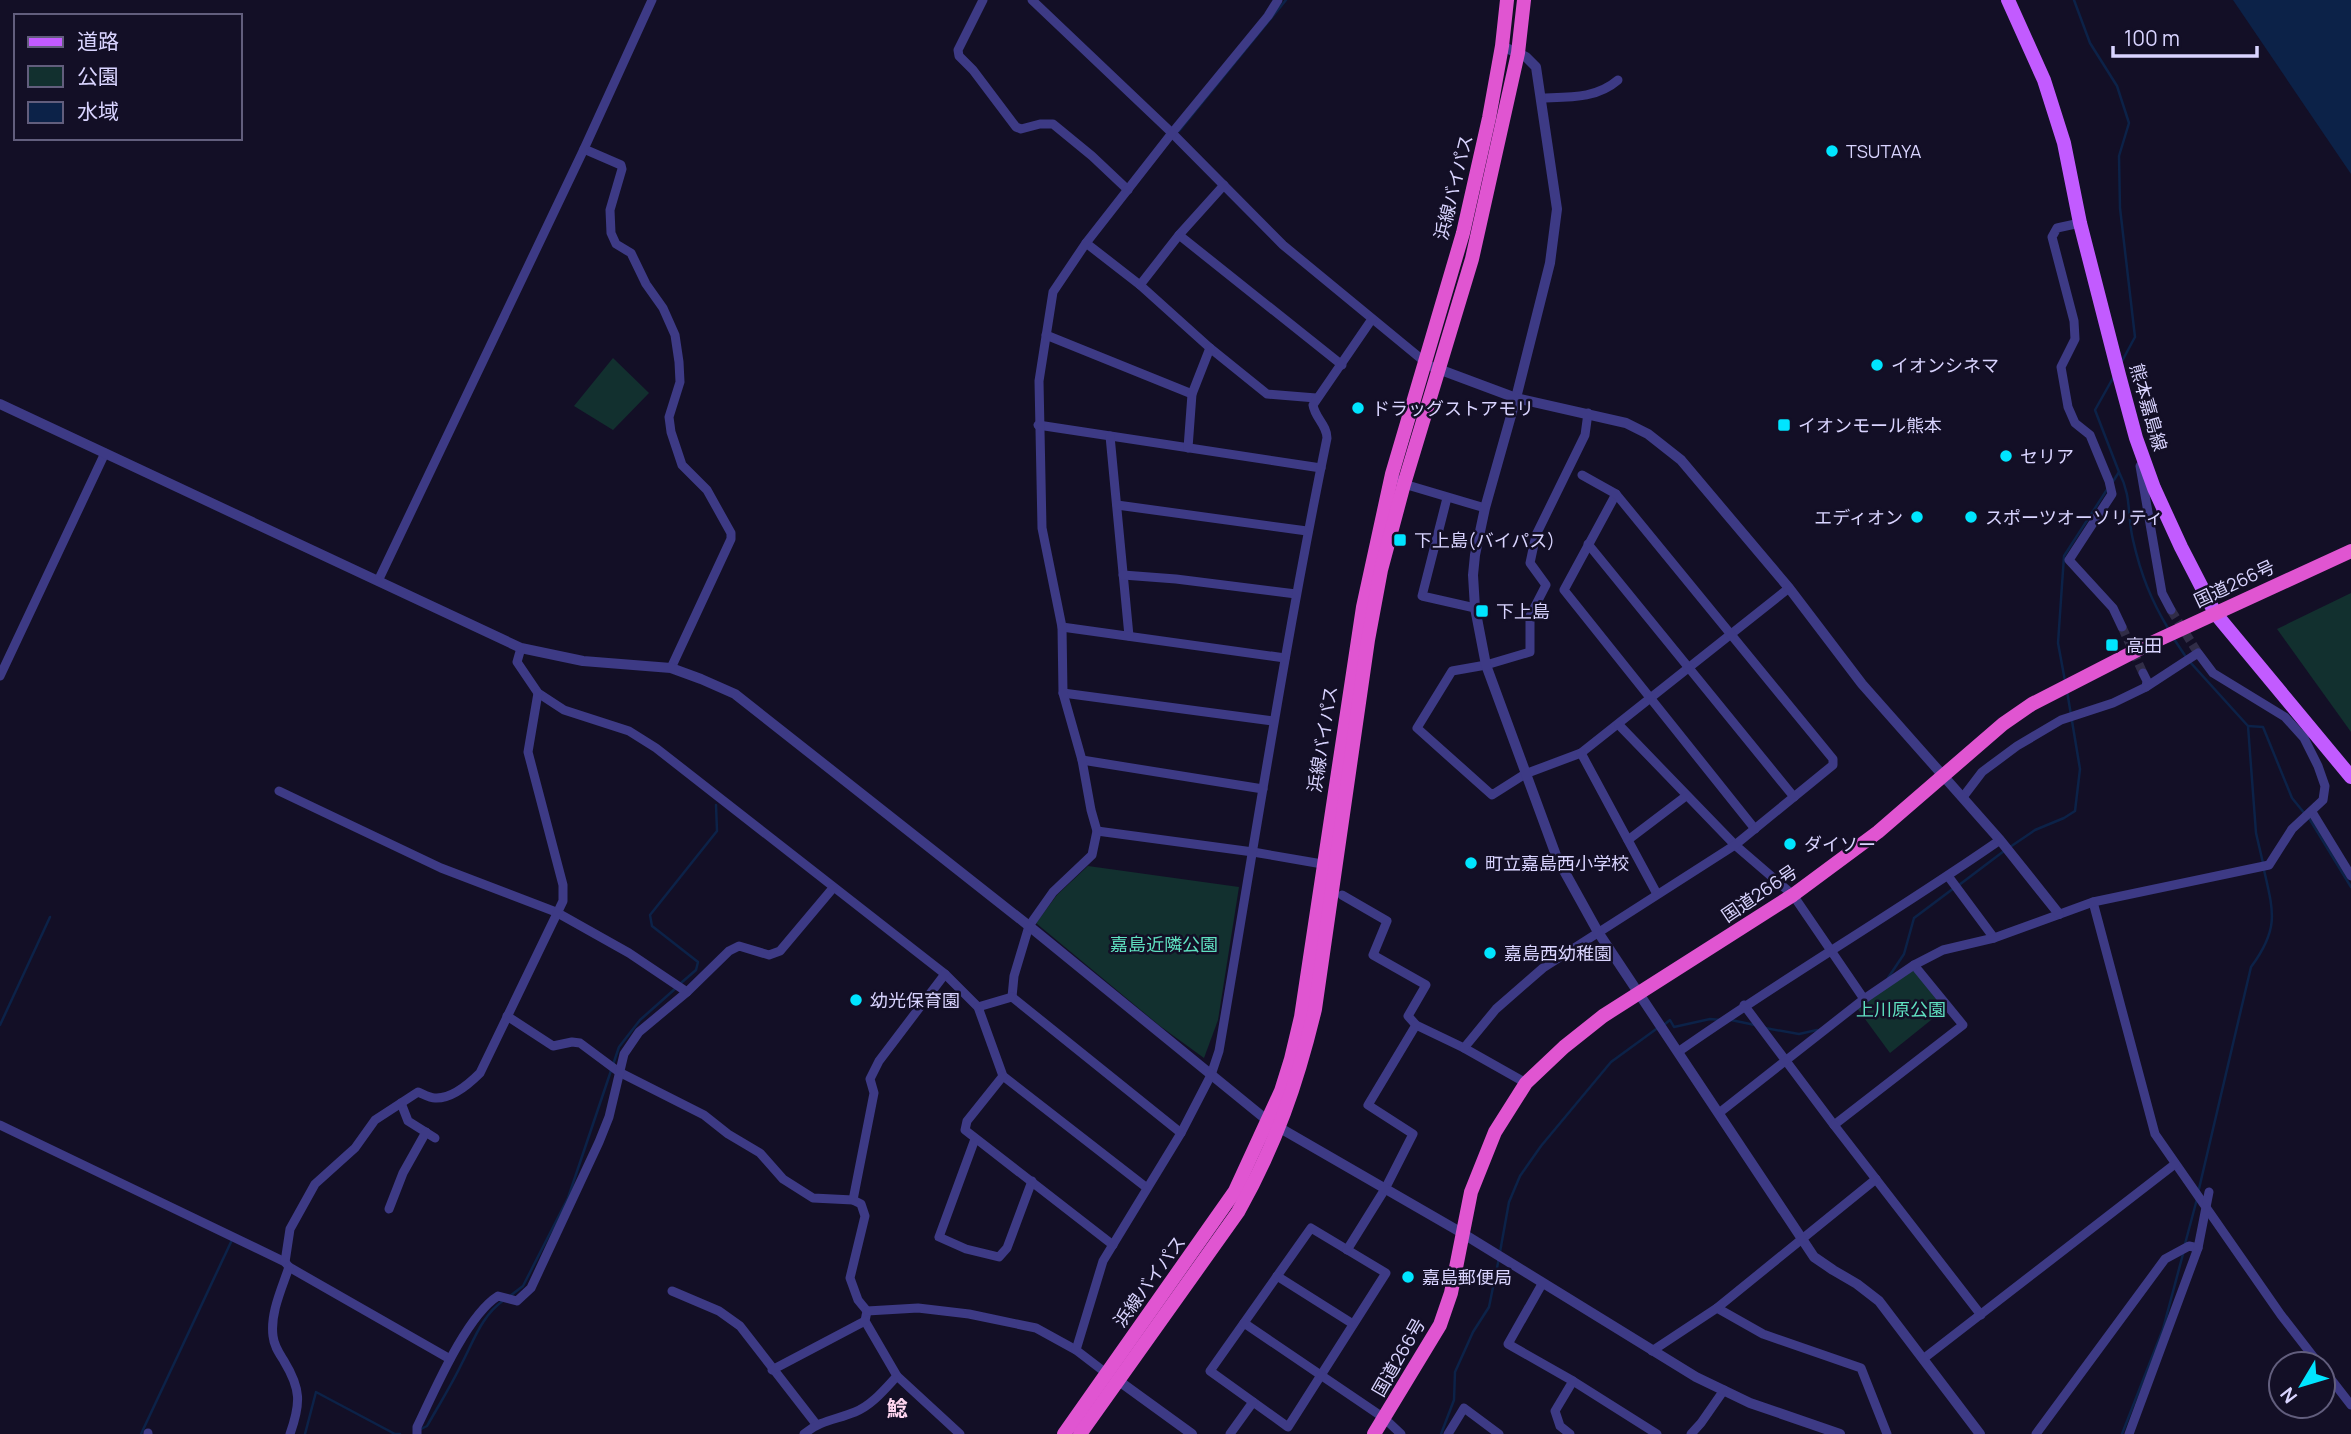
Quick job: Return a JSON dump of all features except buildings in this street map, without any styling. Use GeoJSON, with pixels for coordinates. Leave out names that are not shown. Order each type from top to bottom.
{"type":"FeatureCollection","features":[{"type":"Feature","properties":{"kind":"highway","name":"浜線バイパス"},"geometry":{"type":"LineString","coordinates":[[1064,1434],[1112,1377],[1238,1212],[1259,1175],[1274,1125],[1302,1063],[1315,1009],[1356,641],[1392,474],[1463,233],[1489,118],[1507,0]]}},
{"type":"Feature","properties":{"kind":"highway","name":"浜線バイパス"},"geometry":{"type":"LineString","coordinates":[[1330,865],[1381,570],[1472,259],[1518,53],[1524,0]]}},
{"type":"Feature","properties":{"kind":"highway","name":"国道266号"},"geometry":{"type":"LineString","coordinates":[[1374,1434],[1440,1325],[1451,1293],[1471,1192],[1494,1132],[1526,1083],[1564,1047],[1603,1016],[1793,895],[1878,832],[2003,724],[2032,704],[2215,613],[2351,551]]}},
{"type":"Feature","properties":{"kind":"highway","name":"浜線バイパス"},"geometry":{"type":"LineString","coordinates":[[1080,1434],[1112,1377]]}},
{"type":"Feature","properties":{"kind":"main road","name":"熊本嘉島線"},"geometry":{"type":"LineString","coordinates":[[2008,0],[2053,105],[2064,143],[2080,223],[2136,438],[2154,488],[2215,613],[2351,777]]}},
{"type":"Feature","properties":{"kind":"street"},"geometry":{"type":"LineString","coordinates":[[378,581],[652,0]]}},
{"type":"Feature","properties":{"kind":"street"},"geometry":{"type":"LineString","coordinates":[[983,0],[958,50],[959,56],[973,70],[1016,127],[1021,129],[1052,124],[1128,190]]}},
{"type":"Feature","properties":{"kind":"street"},"geometry":{"type":"LineString","coordinates":[[1032,0],[1172,133],[1283,245],[1425,362],[1440,371],[1516,397],[1626,423],[1648,434],[1681,460],[1789,588],[1862,684],[2000,840],[2059,914]]}},
{"type":"Feature","properties":{"kind":"street"},"geometry":{"type":"LineString","coordinates":[[1012,997],[1014,976],[1029,926],[1054,892],[1092,855],[1097,831],[1082,760],[1063,693],[1062,627],[1042,528],[1038,381],[1053,292],[1086,243],[1278,0]]}},
{"type":"Feature","properties":{"kind":"street"},"geometry":{"type":"LineString","coordinates":[[1502,46],[1526,57],[1536,67],[1557,209],[1550,263],[1475,555],[1475,608],[1486,665],[1557,858],[1598,932],[1801,1238],[1822,1264],[1857,1284],[1879,1301],[1980,1434]]}},
{"type":"Feature","properties":{"kind":"street"},"geometry":{"type":"LineString","coordinates":[[1541,98],[1581,97],[1599,93],[1618,80]]}},
{"type":"Feature","properties":{"kind":"street"},"geometry":{"type":"LineString","coordinates":[[584,149],[621,165],[622,170],[610,210],[611,233],[616,244],[631,253],[646,284],[663,308],[675,335],[680,362],[680,382],[669,417],[671,432],[682,465],[707,490],[731,533],[731,539],[671,668]]}},
{"type":"Feature","properties":{"kind":"street"},"geometry":{"type":"LineString","coordinates":[[1140,285],[1179,235],[1224,185]]}},
{"type":"Feature","properties":{"kind":"street"},"geometry":{"type":"LineString","coordinates":[[2080,223],[2057,228],[2052,237],[2074,321],[2075,339],[2061,367],[2075,423],[2090,435],[2112,495],[2069,560],[2113,608],[2122,627]]}},
{"type":"Feature","properties":{"kind":"street"},"geometry":{"type":"LineString","coordinates":[[1179,235],[1342,365]]}},
{"type":"Feature","properties":{"kind":"street"},"geometry":{"type":"LineString","coordinates":[[1086,243],[1140,285],[1210,348],[1267,394],[1316,398]]}},
{"type":"Feature","properties":{"kind":"street"},"geometry":{"type":"LineString","coordinates":[[1076,1350],[1103,1261],[1181,1133],[1211,1074],[1219,1051],[1273,721],[1327,430],[1313,405],[1373,319]]}},
{"type":"Feature","properties":{"kind":"street"},"geometry":{"type":"LineString","coordinates":[[1046,335],[1192,394]]}},
{"type":"Feature","properties":{"kind":"street"},"geometry":{"type":"LineString","coordinates":[[1188,448],[1192,394],[1210,348]]}},
{"type":"Feature","properties":{"kind":"street"},"geometry":{"type":"LineString","coordinates":[[0,404],[521,648],[583,661],[671,668],[735,694],[1029,926],[1274,1125],[1462,1233],[1652,1351],[1750,1403],[1840,1434]]}},
{"type":"Feature","properties":{"kind":"street"},"geometry":{"type":"LineString","coordinates":[[1588,413],[1585,435],[1536,535],[1530,563],[1546,585],[1530,616],[1530,652],[1486,665],[1452,671],[1417,728],[1492,795],[1525,774],[1581,753],[1789,588]]}},
{"type":"Feature","properties":{"kind":"street"},"geometry":{"type":"LineString","coordinates":[[1038,425],[1321,468]]}},
{"type":"Feature","properties":{"kind":"street"},"geometry":{"type":"LineString","coordinates":[[1110,436],[1129,636]]}},
{"type":"Feature","properties":{"kind":"street"},"geometry":{"type":"LineString","coordinates":[[2136,438],[2162,593],[2171,610]]}},
{"type":"Feature","properties":{"kind":"street"},"geometry":{"type":"LineString","coordinates":[[0,676],[105,453]]}},
{"type":"Feature","properties":{"kind":"street"},"geometry":{"type":"LineString","coordinates":[[1392,474],[1404,484],[1485,508]]}},
{"type":"Feature","properties":{"kind":"street"},"geometry":{"type":"LineString","coordinates":[[1464,1048],[1496,1009],[1543,968],[1735,845],[1833,765],[1833,760],[1616,494],[1582,475]]}},
{"type":"Feature","properties":{"kind":"street"},"geometry":{"type":"LineString","coordinates":[[1616,494],[1564,590],[1755,829]]}},
{"type":"Feature","properties":{"kind":"street"},"geometry":{"type":"LineString","coordinates":[[1447,498],[1422,596],[1475,608]]}},
{"type":"Feature","properties":{"kind":"street"},"geometry":{"type":"LineString","coordinates":[[1117,505],[1307,531]]}},
{"type":"Feature","properties":{"kind":"street"},"geometry":{"type":"LineString","coordinates":[[1588,544],[1691,667],[1794,797]]}},
{"type":"Feature","properties":{"kind":"street"},"geometry":{"type":"LineString","coordinates":[[1123,575],[1296,594]]}},
{"type":"Feature","properties":{"kind":"street"},"geometry":{"type":"LineString","coordinates":[[1062,627],[1284,658]]}},
{"type":"Feature","properties":{"kind":"street"},"geometry":{"type":"LineString","coordinates":[[521,648],[517,662],[538,693],[564,710],[629,731],[656,748],[945,974],[978,1007],[1003,1076],[1147,1188]]}},
{"type":"Feature","properties":{"kind":"street"},"geometry":{"type":"LineString","coordinates":[[1719,1112],[1864,999],[1914,965],[1943,950],[1994,938],[2093,902],[2269,865],[2292,829],[2323,800],[2325,786],[2304,738],[2285,717],[2213,673],[2198,653],[2146,687],[2113,703],[2061,720],[2017,746],[1982,772],[1963,797]]}},
{"type":"Feature","properties":{"kind":"street"},"geometry":{"type":"LineString","coordinates":[[2143,673],[2147,681],[2146,687]]}},
{"type":"Feature","properties":{"kind":"street"},"geometry":{"type":"LineString","coordinates":[[290,1434],[298,1390],[295,1379],[276,1348],[273,1318],[287,1264],[290,1230],[315,1184],[355,1148],[375,1120],[418,1092],[434,1098],[443,1096],[468,1084],[480,1073],[563,901],[563,885],[528,752],[538,693]]}},
{"type":"Feature","properties":{"kind":"street"},"geometry":{"type":"LineString","coordinates":[[1063,693],[1273,721]]}},
{"type":"Feature","properties":{"kind":"street"},"geometry":{"type":"LineString","coordinates":[[1619,725],[1735,845],[1793,895],[1864,999]]}},
{"type":"Feature","properties":{"kind":"street"},"geometry":{"type":"LineString","coordinates":[[1581,753],[1657,894]]}},
{"type":"Feature","properties":{"kind":"street"},"geometry":{"type":"LineString","coordinates":[[1082,760],[1263,789]]}},
{"type":"Feature","properties":{"kind":"street"},"geometry":{"type":"LineString","coordinates":[[279,791],[441,868],[556,912],[629,953],[687,992]]}},
{"type":"Feature","properties":{"kind":"street"},"geometry":{"type":"LineString","coordinates":[[1628,840],[1686,796]]}},
{"type":"Feature","properties":{"kind":"street"},"geometry":{"type":"LineString","coordinates":[[2312,812],[2351,876]]}},
{"type":"Feature","properties":{"kind":"street"},"geometry":{"type":"LineString","coordinates":[[1097,831],[1330,865]]}},
{"type":"Feature","properties":{"kind":"street"},"geometry":{"type":"LineString","coordinates":[[1678,1052],[1744,1005],[1948,877],[2000,840]]}},
{"type":"Feature","properties":{"kind":"street"},"geometry":{"type":"LineString","coordinates":[[1948,877],[1994,938]]}},
{"type":"Feature","properties":{"kind":"street"},"geometry":{"type":"LineString","coordinates":[[417,1434],[417,1427],[450,1359],[485,1305],[498,1296],[517,1301],[531,1289],[599,1142],[609,1117],[624,1054],[639,1032],[687,992],[729,951],[739,946],[768,955],[780,951],[834,888]]}},
{"type":"Feature","properties":{"kind":"street"},"geometry":{"type":"LineString","coordinates":[[1342,895],[1387,921],[1373,956],[1426,985],[1408,1016],[1416,1025],[1526,1083]]}},
{"type":"Feature","properties":{"kind":"street"},"geometry":{"type":"LineString","coordinates":[[2093,902],[2155,1134],[2308,1350]]}},
{"type":"Feature","properties":{"kind":"street"},"geometry":{"type":"LineString","coordinates":[[1834,1125],[1963,1025],[1914,965]]}},
{"type":"Feature","properties":{"kind":"street"},"geometry":{"type":"LineString","coordinates":[[853,1200],[874,1093],[870,1079],[879,1061],[945,974]]}},
{"type":"Feature","properties":{"kind":"street"},"geometry":{"type":"LineString","coordinates":[[978,1007],[1012,997]]}},
{"type":"Feature","properties":{"kind":"street"},"geometry":{"type":"LineString","coordinates":[[1012,997],[1181,1133]]}},
{"type":"Feature","properties":{"kind":"street"},"geometry":{"type":"LineString","coordinates":[[1744,1005],[1981,1315]]}},
{"type":"Feature","properties":{"kind":"street"},"geometry":{"type":"LineString","coordinates":[[507,1016],[553,1045],[580,1043],[619,1072],[704,1115],[760,1153],[783,1179],[813,1198],[853,1200],[861,1204],[865,1216],[850,1278],[859,1300],[897,1376],[960,1434]]}},
{"type":"Feature","properties":{"kind":"street"},"geometry":{"type":"LineString","coordinates":[[1347,1250],[1385,1189],[1413,1134],[1368,1105],[1416,1025]]}},
{"type":"Feature","properties":{"kind":"street"},"geometry":{"type":"LineString","coordinates":[[1003,1076],[967,1121],[965,1130],[1113,1245]]}},
{"type":"Feature","properties":{"kind":"street"},"geometry":{"type":"LineString","coordinates":[[401,1103],[408,1121],[435,1138]]}},
{"type":"Feature","properties":{"kind":"street"},"geometry":{"type":"LineString","coordinates":[[0,1125],[287,1264],[450,1359]]}},
{"type":"Feature","properties":{"kind":"street"},"geometry":{"type":"LineString","coordinates":[[389,1209],[403,1173],[426,1132]]}},
{"type":"Feature","properties":{"kind":"street"},"geometry":{"type":"LineString","coordinates":[[975,1139],[939,1237],[966,1249],[999,1257],[1007,1248],[1031,1181]]}},
{"type":"Feature","properties":{"kind":"street"},"geometry":{"type":"LineString","coordinates":[[1923,1359],[2175,1164]]}},
{"type":"Feature","properties":{"kind":"street"},"geometry":{"type":"LineString","coordinates":[[1652,1351],[1717,1308],[1876,1179]]}},
{"type":"Feature","properties":{"kind":"street"},"geometry":{"type":"LineString","coordinates":[[2129,1434],[2198,1248],[2208,1192]]}},
{"type":"Feature","properties":{"kind":"street"},"geometry":{"type":"LineString","coordinates":[[1311,1228],[1347,1250],[1386,1273],[1288,1427],[1210,1371],[1311,1228]]}},
{"type":"Feature","properties":{"kind":"street"},"geometry":{"type":"LineString","coordinates":[[2036,1434],[2165,1259],[2189,1246],[2198,1248]]}},
{"type":"Feature","properties":{"kind":"street"},"geometry":{"type":"LineString","coordinates":[[1277,1276],[1353,1324]]}},
{"type":"Feature","properties":{"kind":"street"},"geometry":{"type":"LineString","coordinates":[[1542,1284],[1508,1344],[1657,1434]]}},
{"type":"Feature","properties":{"kind":"street"},"geometry":{"type":"LineString","coordinates":[[672,1291],[719,1311],[740,1326],[816,1424]]}},
{"type":"Feature","properties":{"kind":"street"},"geometry":{"type":"LineString","coordinates":[[772,1370],[866,1316],[918,1308],[969,1314],[1036,1328],[1076,1350],[1192,1434]]}},
{"type":"Feature","properties":{"kind":"street"},"geometry":{"type":"LineString","coordinates":[[1717,1308],[1763,1334],[1861,1368],[1887,1434]]}},
{"type":"Feature","properties":{"kind":"street"},"geometry":{"type":"LineString","coordinates":[[1244,1323],[1384,1418],[1401,1434]]}},
{"type":"Feature","properties":{"kind":"street"},"geometry":{"type":"LineString","coordinates":[[804,1434],[816,1424],[857,1411],[877,1398],[897,1376]]}},
{"type":"Feature","properties":{"kind":"street"},"geometry":{"type":"LineString","coordinates":[[1570,1434],[1560,1426],[1555,1411],[1573,1381]]}},
{"type":"Feature","properties":{"kind":"street"},"geometry":{"type":"LineString","coordinates":[[2337,1387],[2351,1405]]}},
{"type":"Feature","properties":{"kind":"street"},"geometry":{"type":"LineString","coordinates":[[1691,1434],[1702,1423],[1724,1390]]}},
{"type":"Feature","properties":{"kind":"street"},"geometry":{"type":"LineString","coordinates":[[1230,1434],[1253,1402]]}},
{"type":"Feature","properties":{"kind":"street"},"geometry":{"type":"LineString","coordinates":[[1448,1434],[1464,1408],[1499,1434]]}},
{"type":"Feature","properties":{"kind":"green space"},"geometry":{"type":"Polygon","coordinates":[[[613,358],[649,393],[613,430],[574,406],[613,358]]]}},
{"type":"Feature","properties":{"kind":"green space"},"geometry":{"type":"Polygon","coordinates":[[[2351,593],[2351,732],[2277,629],[2351,593]]]}},
{"type":"Feature","properties":{"kind":"green space","name":"嘉島近隣公園"},"geometry":{"type":"Polygon","coordinates":[[[1088,866],[1239,887],[1218,1020],[1204,1058],[1160,1026],[1036,923],[1057,895],[1088,866]]]}},
{"type":"Feature","properties":{"kind":"green space","name":"上川原公園"},"geometry":{"type":"Polygon","coordinates":[[[1916,966],[1946,1008],[1890,1053],[1857,1008],[1916,966]]]}},
{"type":"Feature","properties":{"kind":"water"},"geometry":{"type":"Polygon","coordinates":[[[2233,0],[2351,0],[2351,174],[2233,0]]]}},
{"type":"Feature","properties":{"kind":"waterway"},"geometry":{"type":"LineString","coordinates":[[1179,131],[1286,0]]}},
{"type":"Feature","properties":{"kind":"waterway"},"geometry":{"type":"LineString","coordinates":[[2074,0],[2090,43],[2117,86],[2129,123],[2119,156],[2120,208],[2135,337],[2121,363]]}},
{"type":"Feature","properties":{"kind":"waterway"},"geometry":{"type":"LineString","coordinates":[[2112,483],[2119,472],[2095,410],[2113,378]]}},
{"type":"Feature","properties":{"kind":"waterway"},"geometry":{"type":"LineString","coordinates":[[2119,472],[2126,490],[2139,565],[2169,630]]}},
{"type":"Feature","properties":{"kind":"waterway"},"geometry":{"type":"LineString","coordinates":[[2065,681],[2058,643],[2064,556],[2108,488]]}},
{"type":"Feature","properties":{"kind":"waterway"},"geometry":{"type":"LineString","coordinates":[[2174,639],[2186,657]]}},
{"type":"Feature","properties":{"kind":"waterway"},"geometry":{"type":"LineString","coordinates":[[2190,662],[2248,726],[2256,833],[2263,863]]}},
{"type":"Feature","properties":{"kind":"waterway"},"geometry":{"type":"LineString","coordinates":[[2010,847],[2035,830],[2075,811],[2080,769],[2067,691]]}},
{"type":"Feature","properties":{"kind":"waterway"},"geometry":{"type":"LineString","coordinates":[[2248,726],[2263,727],[2292,798],[2305,814]]}},
{"type":"Feature","properties":{"kind":"waterway"},"geometry":{"type":"LineString","coordinates":[[681,983],[696,970],[698,962],[652,926],[650,915],[717,831],[716,805]]}},
{"type":"Feature","properties":{"kind":"waterway"},"geometry":{"type":"LineString","coordinates":[[2309,818],[2351,887]]}},
{"type":"Feature","properties":{"kind":"waterway"},"geometry":{"type":"LineString","coordinates":[[1959,885],[2004,851]]}},
{"type":"Feature","properties":{"kind":"waterway"},"geometry":{"type":"LineString","coordinates":[[2198,1193],[2251,967],[2270,931],[2272,910],[2264,870]]}},
{"type":"Feature","properties":{"kind":"waterway"},"geometry":{"type":"LineString","coordinates":[[1888,978],[1904,954],[1914,918],[1954,888]]}},
{"type":"Feature","properties":{"kind":"waterway"},"geometry":{"type":"LineString","coordinates":[[0,1025],[50,917]]}},
{"type":"Feature","properties":{"kind":"waterway"},"geometry":{"type":"LineString","coordinates":[[510,1296],[523,1286],[568,1198],[619,1047],[640,1020],[676,988]]}},
{"type":"Feature","properties":{"kind":"waterway"},"geometry":{"type":"LineString","coordinates":[[1665,1024],[1670,1020],[1674,1027],[1710,1019],[1721,1020]]}},
{"type":"Feature","properties":{"kind":"waterway"},"geometry":{"type":"LineString","coordinates":[[1731,1020],[1755,1025]]}},
{"type":"Feature","properties":{"kind":"waterway"},"geometry":{"type":"LineString","coordinates":[[1500,1252],[1509,1202],[1520,1176],[1541,1146],[1611,1062],[1659,1027]]}},
{"type":"Feature","properties":{"kind":"waterway"},"geometry":{"type":"LineString","coordinates":[[1765,1028],[1799,1034],[1817,1030]]}},
{"type":"Feature","properties":{"kind":"waterway"},"geometry":{"type":"LineString","coordinates":[[2185,1244],[2197,1199]]}},
{"type":"Feature","properties":{"kind":"waterway"},"geometry":{"type":"LineString","coordinates":[[141,1434],[231,1242]]}},
{"type":"Feature","properties":{"kind":"waterway"},"geometry":{"type":"LineString","coordinates":[[2122,1434],[2163,1329],[2183,1254]]}},
{"type":"Feature","properties":{"kind":"waterway"},"geometry":{"type":"LineString","coordinates":[[1441,1434],[1454,1400],[1455,1372],[1473,1332],[1489,1307],[1499,1258]]}},
{"type":"Feature","properties":{"kind":"waterway"},"geometry":{"type":"LineString","coordinates":[[419,1430],[427,1426],[484,1320],[504,1300]]}},
{"type":"Feature","properties":{"kind":"waterway"},"geometry":{"type":"LineString","coordinates":[[305,1434],[316,1392],[395,1434],[400,1434]]}},
{"type":"Feature","properties":{"kind":"tunnel"},"geometry":{"type":"LineString","coordinates":[[2171,610],[2198,653]]}},
{"type":"Feature","properties":{"kind":"tunnel"},"geometry":{"type":"LineString","coordinates":[[2122,627],[2143,673]]}},
{"type":"Feature","properties":{"kind":"place","name":"TSUTAYA"},"geometry":{"type":"Point","coordinates":[1832,151]}},
{"type":"Feature","properties":{"kind":"place","name":"イオンシネマ"},"geometry":{"type":"Point","coordinates":[1877,365]}},
{"type":"Feature","properties":{"kind":"place","name":"ドラッグストアモリ"},"geometry":{"type":"Point","coordinates":[1358,408]}},
{"type":"Feature","properties":{"kind":"place","name":"イオンモール熊本"},"geometry":{"type":"Point","coordinates":[1784,425]}},
{"type":"Feature","properties":{"kind":"place","name":"セリア"},"geometry":{"type":"Point","coordinates":[2006,456]}},
{"type":"Feature","properties":{"kind":"place","name":"エディオン"},"geometry":{"type":"Point","coordinates":[1917,517]}},
{"type":"Feature","properties":{"kind":"place","name":"スポーツオーソリティ"},"geometry":{"type":"Point","coordinates":[1971,517]}},
{"type":"Feature","properties":{"kind":"place","name":"下上島(バイパス)"},"geometry":{"type":"Point","coordinates":[1400,540]}},
{"type":"Feature","properties":{"kind":"place","name":"下上島"},"geometry":{"type":"Point","coordinates":[1482,611]}},
{"type":"Feature","properties":{"kind":"place","name":"高田"},"geometry":{"type":"Point","coordinates":[2112,645]}},
{"type":"Feature","properties":{"kind":"place","name":"ダイソー"},"geometry":{"type":"Point","coordinates":[1790,844]}},
{"type":"Feature","properties":{"kind":"place","name":"町立嘉島西小学校"},"geometry":{"type":"Point","coordinates":[1471,863]}},
{"type":"Feature","properties":{"kind":"place","name":"嘉島西幼稚園"},"geometry":{"type":"Point","coordinates":[1490,953]}},
{"type":"Feature","properties":{"kind":"place","name":"幼光保育園"},"geometry":{"type":"Point","coordinates":[856,1000]}},
{"type":"Feature","properties":{"kind":"place","name":"嘉島郵便局"},"geometry":{"type":"Point","coordinates":[1408,1277]}},
{"type":"Feature","properties":{"kind":"district","name":"鯰"},"geometry":{"type":"Point","coordinates":[897,1408]}}]}
